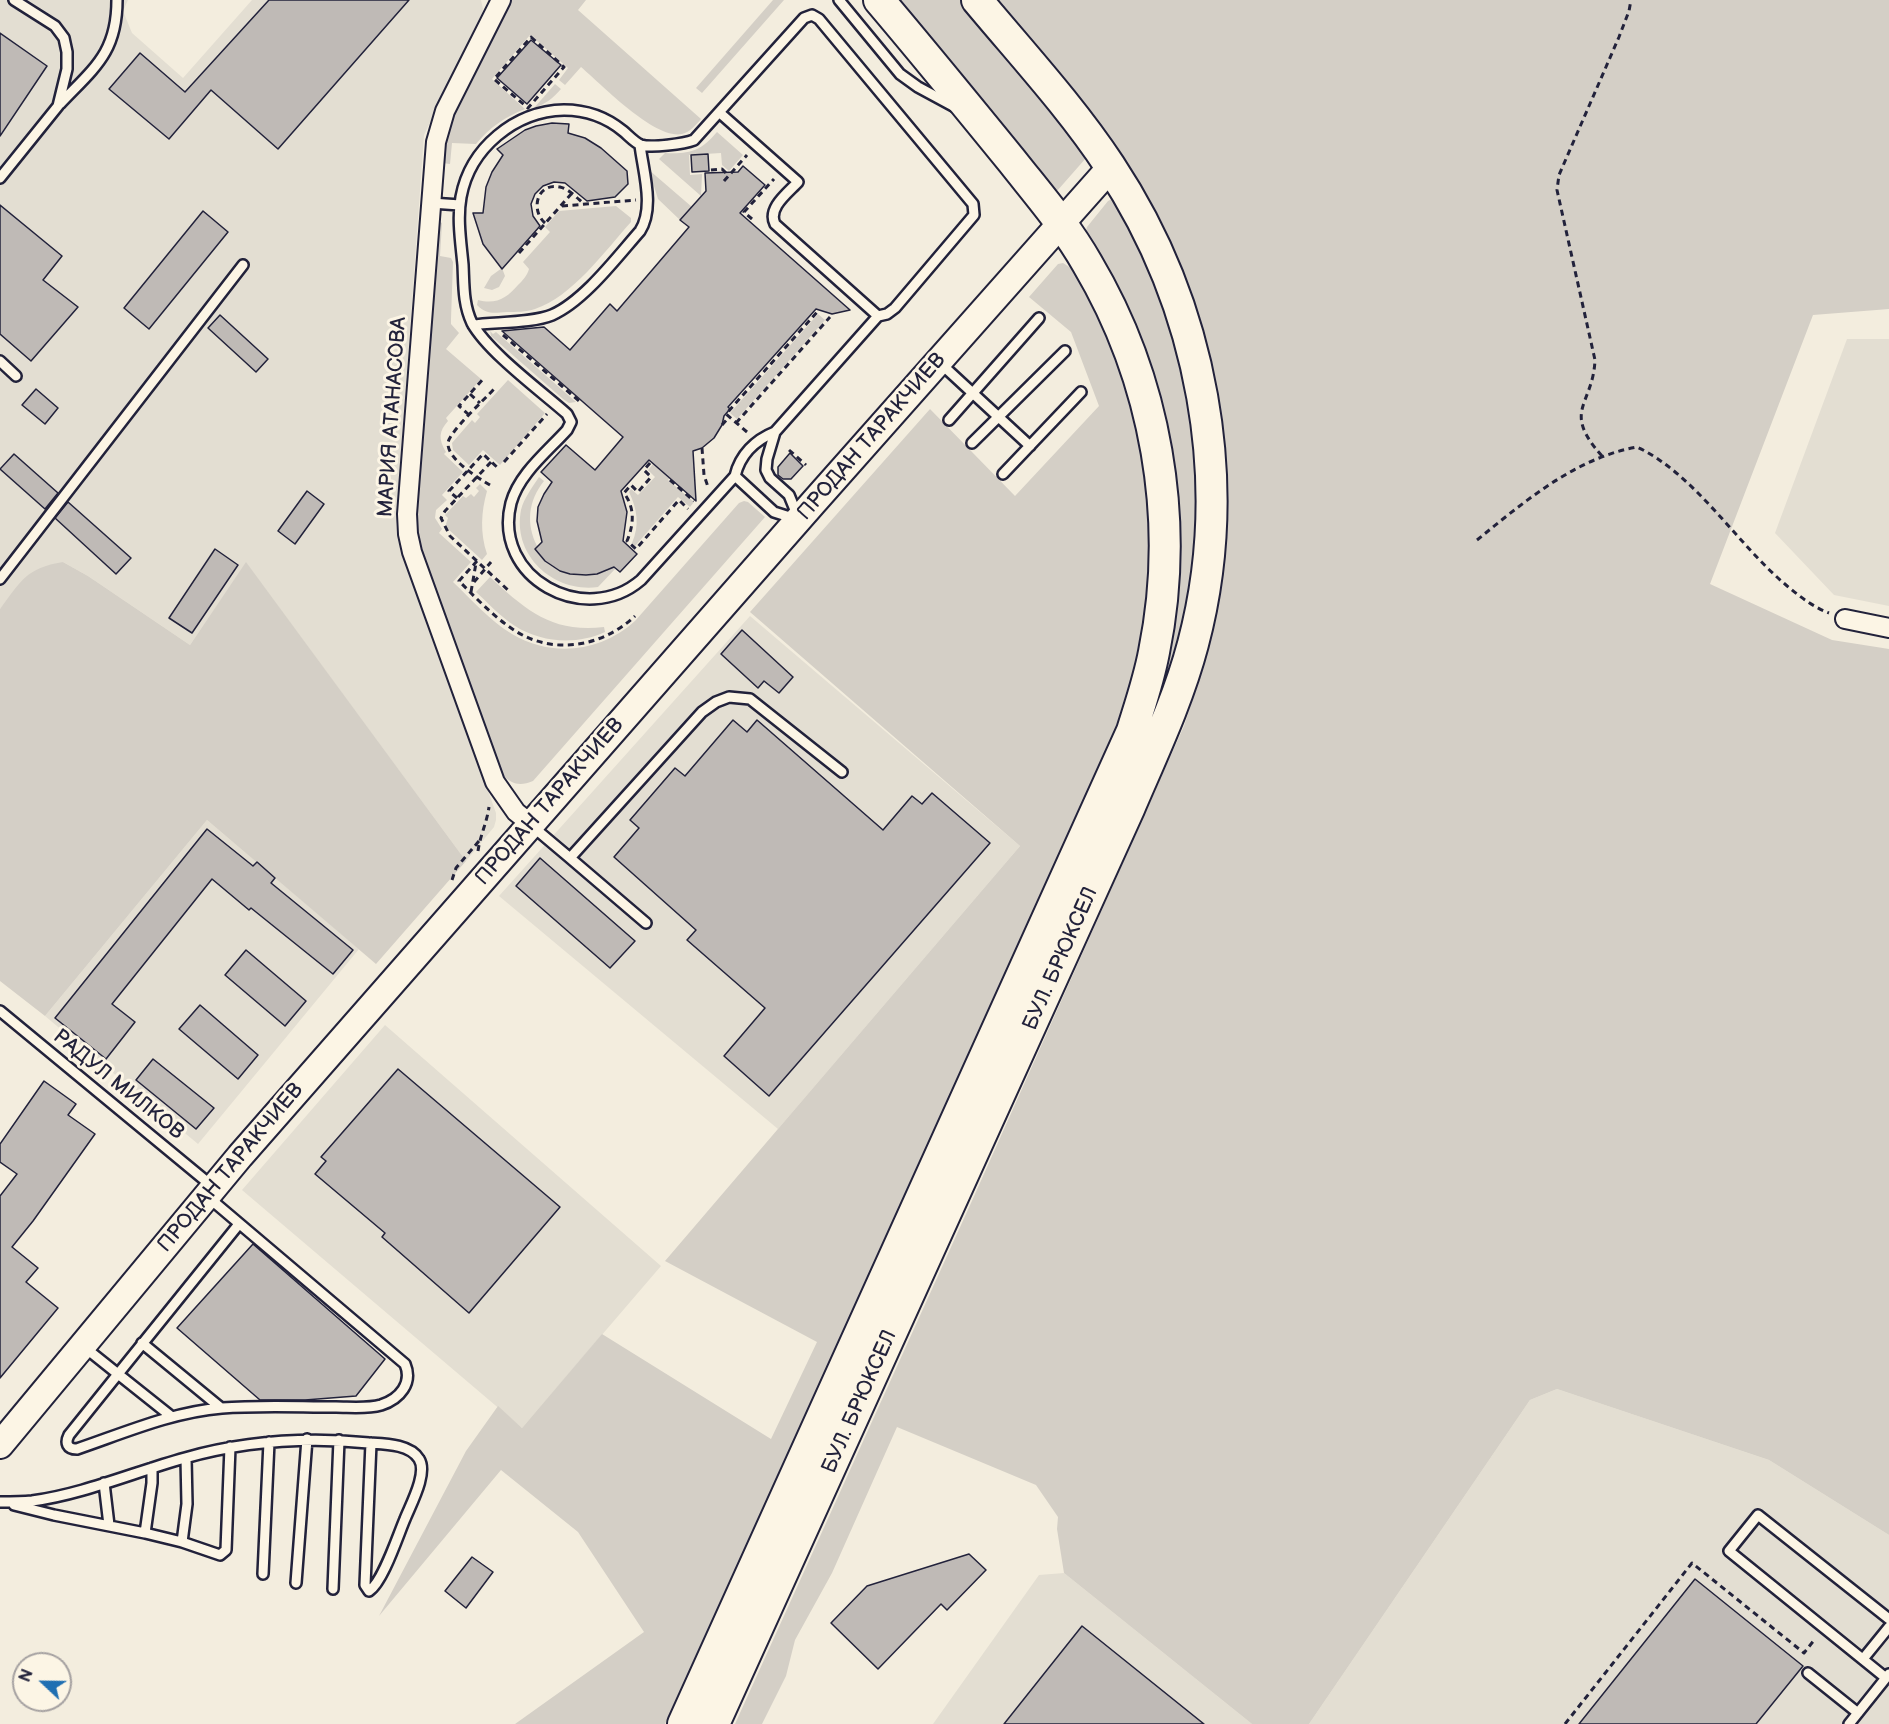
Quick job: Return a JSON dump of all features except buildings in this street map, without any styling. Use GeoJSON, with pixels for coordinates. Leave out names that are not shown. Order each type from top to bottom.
{"type":"FeatureCollection","features":[{"type":"Feature","properties":{"kind":"main road","name":"БУЛ. БРЮКСЕЛ"},"geometry":{"type":"LineString","coordinates":[[714,1724],[783,1537],[1127,741],[1143,696],[1154,652],[1162,598],[1165,540],[1161,486],[1147,404],[1131,352],[1116,316],[1088,263],[1061,222],[879,0]]}},
{"type":"Feature","properties":{"kind":"main road","name":"БУЛ. БРЮКСЕЛ"},"geometry":{"type":"LineString","coordinates":[[683,1724],[783,1537],[1129,809],[1174,703],[1195,636],[1207,567],[1211,480],[1206,414],[1198,369],[1185,323],[1154,242],[1090,137],[977,0]]}},
{"type":"Feature","properties":{"kind":"street","name":"МАРИЯ АТАНАСОВА"},"geometry":{"type":"LineString","coordinates":[[501,0],[440,126],[436,142],[407,514],[412,552],[495,782],[516,812],[531,824]]}},
{"type":"Feature","properties":{"kind":"street","name":"ПРОДАН ТАРАКЧИЕВ"},"geometry":{"type":"LineString","coordinates":[[0,1445],[210,1191],[1061,222],[1111,168]]}},
{"type":"Feature","properties":{"kind":"street"},"geometry":{"type":"LineString","coordinates":[[1845,619],[1889,628]]}},
{"type":"Feature","properties":{"kind":"lane"},"geometry":{"type":"LineString","coordinates":[[14,0],[55,26],[64,38],[68,52],[67,69],[58,106]]}},
{"type":"Feature","properties":{"kind":"lane"},"geometry":{"type":"LineString","coordinates":[[0,178],[58,106],[101,60],[110,45],[116,24],[117,0]]}},
{"type":"Feature","properties":{"kind":"lane"},"geometry":{"type":"LineString","coordinates":[[839,0],[908,81],[981,122]]}},
{"type":"Feature","properties":{"kind":"lane"},"geometry":{"type":"LineString","coordinates":[[776,432],[765,436],[749,449],[737,467],[735,476],[632,588],[614,596],[587,599],[568,597],[549,589],[532,576],[518,557],[511,537],[511,503],[520,484],[567,430],[570,418],[492,348],[473,325],[467,310],[464,292],[460,205],[466,179],[474,162],[485,148],[504,130],[530,116],[564,110],[585,112],[614,124],[640,145],[686,143],[701,134],[804,18],[812,15],[816,16],[973,204],[975,211],[973,219],[895,308],[887,314],[878,316],[776,432],[767,459],[766,470],[770,478],[789,495],[799,520]]}},
{"type":"Feature","properties":{"kind":"lane"},"geometry":{"type":"LineString","coordinates":[[720,113],[798,182],[773,210],[771,217],[775,224],[878,316]]}},
{"type":"Feature","properties":{"kind":"lane"},"geometry":{"type":"LineString","coordinates":[[473,325],[538,319],[552,315],[562,310],[592,285],[645,223],[647,205],[640,145]]}},
{"type":"Feature","properties":{"kind":"lane"},"geometry":{"type":"LineString","coordinates":[[431,203],[460,205]]}},
{"type":"Feature","properties":{"kind":"lane"},"geometry":{"type":"LineString","coordinates":[[0,579],[243,265]]}},
{"type":"Feature","properties":{"kind":"lane"},"geometry":{"type":"LineString","coordinates":[[949,420],[1039,318]]}},
{"type":"Feature","properties":{"kind":"lane"},"geometry":{"type":"LineString","coordinates":[[972,443],[1065,351]]}},
{"type":"Feature","properties":{"kind":"lane"},"geometry":{"type":"LineString","coordinates":[[0,361],[16,376]]}},
{"type":"Feature","properties":{"kind":"lane"},"geometry":{"type":"LineString","coordinates":[[938,362],[1030,446]]}},
{"type":"Feature","properties":{"kind":"lane"},"geometry":{"type":"LineString","coordinates":[[1003,474],[1081,392]]}},
{"type":"Feature","properties":{"kind":"lane"},"geometry":{"type":"LineString","coordinates":[[735,476],[774,512],[799,520]]}},
{"type":"Feature","properties":{"kind":"lane"},"geometry":{"type":"LineString","coordinates":[[570,858],[702,712],[716,702],[729,697],[750,699],[842,772]]}},
{"type":"Feature","properties":{"kind":"lane"},"geometry":{"type":"LineString","coordinates":[[531,824],[646,923]]}},
{"type":"Feature","properties":{"kind":"lane","name":"РАДУЛ МИЛКОВ"},"geometry":{"type":"LineString","coordinates":[[0,1011],[210,1191],[239,1224],[405,1364],[408,1375],[402,1392],[389,1402],[372,1407],[221,1408],[172,1417],[72,1449],[66,1441],[69,1435],[118,1374]]}},
{"type":"Feature","properties":{"kind":"lane"},"geometry":{"type":"LineString","coordinates":[[118,1374],[239,1224]]}},
{"type":"Feature","properties":{"kind":"lane"},"geometry":{"type":"LineString","coordinates":[[142,1343],[221,1408]]}},
{"type":"Feature","properties":{"kind":"lane"},"geometry":{"type":"LineString","coordinates":[[83,1346],[172,1417]]}},
{"type":"Feature","properties":{"kind":"lane"},"geometry":{"type":"LineString","coordinates":[[296,1583],[307,1439]]}},
{"type":"Feature","properties":{"kind":"lane"},"geometry":{"type":"LineString","coordinates":[[0,1502],[30,1501],[63,1495],[230,1447],[307,1439],[339,1440],[371,1443],[402,1447],[413,1452],[421,1460],[419,1485],[385,1567],[377,1583],[369,1591],[365,1585],[371,1443]]}},
{"type":"Feature","properties":{"kind":"lane"},"geometry":{"type":"LineString","coordinates":[[333,1589],[339,1440]]}},
{"type":"Feature","properties":{"kind":"lane"},"geometry":{"type":"LineString","coordinates":[[263,1574],[269,1442]]}},
{"type":"Feature","properties":{"kind":"lane"},"geometry":{"type":"LineString","coordinates":[[0,1502],[145,1533],[220,1555],[226,1550],[230,1447]]}},
{"type":"Feature","properties":{"kind":"lane"},"geometry":{"type":"LineString","coordinates":[[182,1542],[187,1504],[186,1458]]}},
{"type":"Feature","properties":{"kind":"lane"},"geometry":{"type":"LineString","coordinates":[[145,1533],[152,1468]]}},
{"type":"Feature","properties":{"kind":"lane"},"geometry":{"type":"LineString","coordinates":[[104,1483],[109,1525]]}},
{"type":"Feature","properties":{"kind":"lane"},"geometry":{"type":"LineString","coordinates":[[1849,1724],[1887,1676],[1729,1551],[1758,1515],[1889,1619]]}},
{"type":"Feature","properties":{"kind":"lane"},"geometry":{"type":"LineString","coordinates":[[1863,1659],[1889,1627]]}},
{"type":"Feature","properties":{"kind":"lane"},"geometry":{"type":"LineString","coordinates":[[1808,1673],[1858,1713]]}},
{"type":"Feature","properties":{"kind":"path"},"geometry":{"type":"LineString","coordinates":[[1602,456],[1590,443],[1581,420],[1584,398],[1594,372],[1595,360],[1557,190],[1559,176],[1619,37],[1631,0]]}},
{"type":"Feature","properties":{"kind":"path"},"geometry":{"type":"LineString","coordinates":[[531,37],[564,67],[528,108],[494,79],[531,37]]}},
{"type":"Feature","properties":{"kind":"path"},"geometry":{"type":"LineString","coordinates":[[724,181],[747,155]]}},
{"type":"Feature","properties":{"kind":"path"},"geometry":{"type":"LineString","coordinates":[[711,170],[722,169],[729,176]]}},
{"type":"Feature","properties":{"kind":"path"},"geometry":{"type":"LineString","coordinates":[[752,219],[744,212],[774,179]]}},
{"type":"Feature","properties":{"kind":"path"},"geometry":{"type":"LineString","coordinates":[[545,223],[539,217],[536,209],[537,200],[549,188],[558,186],[572,193],[584,204]]}},
{"type":"Feature","properties":{"kind":"path"},"geometry":{"type":"LineString","coordinates":[[519,253],[572,193]]}},
{"type":"Feature","properties":{"kind":"path"},"geometry":{"type":"LineString","coordinates":[[560,206],[636,200]]}},
{"type":"Feature","properties":{"kind":"path"},"geometry":{"type":"LineString","coordinates":[[818,311],[726,414],[736,423],[830,317]]}},
{"type":"Feature","properties":{"kind":"path"},"geometry":{"type":"LineString","coordinates":[[500,332],[579,401]]}},
{"type":"Feature","properties":{"kind":"path"},"geometry":{"type":"LineString","coordinates":[[469,415],[459,406],[483,380]]}},
{"type":"Feature","properties":{"kind":"path"},"geometry":{"type":"LineString","coordinates":[[490,485],[476,478],[451,455],[448,444],[452,434],[494,388]]}},
{"type":"Feature","properties":{"kind":"path"},"geometry":{"type":"LineString","coordinates":[[470,394],[480,403]]}},
{"type":"Feature","properties":{"kind":"path"},"geometry":{"type":"LineString","coordinates":[[504,462],[549,412]]}},
{"type":"Feature","properties":{"kind":"path"},"geometry":{"type":"LineString","coordinates":[[722,425],[729,417]]}},
{"type":"Feature","properties":{"kind":"path"},"geometry":{"type":"LineString","coordinates":[[1477,540],[1552,484],[1602,456],[1636,447],[1649,453],[1672,471],[1717,512],[1772,573],[1800,597],[1824,611],[1845,619]]}},
{"type":"Feature","properties":{"kind":"path"},"geometry":{"type":"LineString","coordinates":[[702,448],[704,476],[708,484],[706,492]]}},
{"type":"Feature","properties":{"kind":"path"},"geometry":{"type":"LineString","coordinates":[[789,450],[806,465]]}},
{"type":"Feature","properties":{"kind":"path"},"geometry":{"type":"LineString","coordinates":[[457,498],[449,491],[483,454],[499,469]]}},
{"type":"Feature","properties":{"kind":"path"},"geometry":{"type":"LineString","coordinates":[[491,462],[442,515],[442,522],[450,536],[509,591]]}},
{"type":"Feature","properties":{"kind":"path"},"geometry":{"type":"LineString","coordinates":[[650,463],[644,470],[651,477],[638,492],[631,485],[624,493],[630,504],[633,519],[627,541],[636,549],[679,500],[690,509],[701,498]]}},
{"type":"Feature","properties":{"kind":"path"},"geometry":{"type":"LineString","coordinates":[[670,480],[696,503]]}},
{"type":"Feature","properties":{"kind":"path"},"geometry":{"type":"LineString","coordinates":[[471,592],[477,561]]}},
{"type":"Feature","properties":{"kind":"path"},"geometry":{"type":"LineString","coordinates":[[477,561],[459,581],[512,629],[546,643],[571,645],[597,640],[623,627],[635,616]]}},
{"type":"Feature","properties":{"kind":"path"},"geometry":{"type":"LineString","coordinates":[[472,584],[491,562]]}},
{"type":"Feature","properties":{"kind":"path"},"geometry":{"type":"LineString","coordinates":[[478,851],[487,823],[490,803]]}},
{"type":"Feature","properties":{"kind":"path"},"geometry":{"type":"LineString","coordinates":[[451,883],[456,868],[480,840]]}},
{"type":"Feature","properties":{"kind":"path"},"geometry":{"type":"LineString","coordinates":[[1565,1724],[1692,1563],[1804,1653],[1824,1628]]}},
{"type":"Feature","properties":{"kind":"shaded area"},"geometry":{"type":"Polygon","coordinates":[[[0,0],[128,0],[123,11],[132,33],[183,78],[252,0],[481,0],[483,9],[480,19],[424,135],[396,525],[398,541],[496,813],[494,827],[466,861],[246,563],[190,645],[88,576],[63,562],[0,609],[0,0]]]}},
{"type":"Feature","properties":{"kind":"shaded area"},"geometry":{"type":"Polygon","coordinates":[[[510,0],[586,0],[578,10],[701,119],[685,133],[671,134],[643,120],[581,67],[565,85],[559,80],[568,68],[530,35],[492,79],[525,109],[498,123],[476,144],[452,143],[450,164],[442,163],[443,144],[453,115],[510,0]]]}},
{"type":"Feature","properties":{"kind":"shaded area"},"geometry":{"type":"Polygon","coordinates":[[[773,0],[784,0],[702,93],[696,88],[773,0]]]}},
{"type":"Feature","properties":{"kind":"shaded area"},"geometry":{"type":"Polygon","coordinates":[[[892,0],[962,0],[1087,151],[1086,158],[1057,191],[1054,192],[892,0]]]}},
{"type":"Feature","properties":{"kind":"shaded area"},"geometry":{"type":"Polygon","coordinates":[[[991,0],[1889,0],[1889,309],[1813,315],[1710,584],[1832,640],[1889,649],[1889,1535],[1769,1460],[1557,1389],[1530,1400],[1309,1724],[1252,1724],[1064,1573],[1057,1529],[1058,1517],[1036,1485],[897,1427],[832,1573],[795,1640],[786,1676],[762,1724],[735,1724],[1184,726],[1202,669],[1215,613],[1224,557],[1227,502],[1225,446],[1217,390],[1204,334],[1175,251],[1157,212],[1135,176],[991,0]]]}},
{"type":"Feature","properties":{"kind":"shaded area"},"geometry":{"type":"Polygon","coordinates":[[[555,84],[561,89],[542,105],[534,108],[555,84]]]}},
{"type":"Feature","properties":{"kind":"shaded area"},"geometry":{"type":"Polygon","coordinates":[[[717,132],[743,155],[729,171],[722,165],[721,153],[689,155],[690,175],[702,174],[701,196],[659,159],[665,153],[688,152],[699,148],[717,132]]]}},
{"type":"Feature","properties":{"kind":"shaded area"},"geometry":{"type":"Polygon","coordinates":[[[649,170],[692,207],[680,220],[658,199],[649,170]]]}},
{"type":"Feature","properties":{"kind":"shaded area"},"geometry":{"type":"Polygon","coordinates":[[[1112,199],[1137,237],[1174,330],[1193,427],[1198,495],[1194,568],[1168,683],[1104,821],[1176,539],[1085,234],[1087,227],[1112,199]]]}},
{"type":"Feature","properties":{"kind":"shaded area"},"geometry":{"type":"Polygon","coordinates":[[[616,206],[631,218],[631,222],[587,272],[562,294],[549,303],[525,311],[491,313],[477,305],[478,300],[490,302],[505,297],[523,280],[529,269],[523,262],[550,232],[545,227],[559,211],[616,206]]]}},
{"type":"Feature","properties":{"kind":"shaded area"},"geometry":{"type":"Polygon","coordinates":[[[437,220],[442,223],[440,256],[451,258],[453,262],[451,324],[459,333],[446,349],[481,379],[446,418],[448,421],[441,432],[446,452],[444,454],[463,472],[442,495],[447,500],[436,510],[435,518],[442,529],[439,533],[471,562],[453,582],[488,616],[504,629],[527,642],[560,649],[592,645],[622,631],[635,621],[739,503],[748,502],[765,517],[533,781],[525,784],[513,783],[503,775],[417,538],[416,511],[437,220]]]}},
{"type":"Feature","properties":{"kind":"shaded area"},"geometry":{"type":"Polygon","coordinates":[[[1063,263],[1074,270],[1110,342],[1128,391],[1147,488],[1150,530],[1147,598],[1140,640],[1121,714],[1106,752],[665,1724],[515,1724],[644,1632],[578,1532],[501,1470],[379,1616],[466,1451],[498,1406],[522,1428],[602,1334],[771,1439],[817,1342],[665,1261],[1020,846],[750,612],[930,409],[1015,496],[1099,406],[1071,332],[1029,297],[1058,264],[1063,263]]]}},
{"type":"Feature","properties":{"kind":"shaded area"},"geometry":{"type":"Polygon","coordinates":[[[502,268],[505,276],[499,287],[492,290],[484,288],[491,276],[502,268]]]}},
{"type":"Feature","properties":{"kind":"shaded area"},"geometry":{"type":"Polygon","coordinates":[[[818,314],[825,320],[737,419],[730,413],[818,314]]]}},
{"type":"Feature","properties":{"kind":"shaded area"},"geometry":{"type":"Polygon","coordinates":[[[490,331],[493,334],[496,332],[576,402],[569,403],[563,399],[491,336],[490,331]]]}},
{"type":"Feature","properties":{"kind":"shaded area"},"geometry":{"type":"Polygon","coordinates":[[[1847,339],[1889,339],[1889,606],[1834,595],[1775,533],[1847,339]]]}},
{"type":"Feature","properties":{"kind":"shaded area"},"geometry":{"type":"Polygon","coordinates":[[[508,380],[545,413],[500,465],[483,450],[469,465],[453,450],[452,443],[472,420],[475,423],[480,417],[477,414],[508,380]]]}},
{"type":"Feature","properties":{"kind":"shaded area"},"geometry":{"type":"Polygon","coordinates":[[[653,464],[694,502],[690,507],[678,497],[635,546],[632,543],[636,530],[636,517],[629,492],[631,489],[638,495],[655,477],[648,470],[653,464]]]}},
{"type":"Feature","properties":{"kind":"shaded area"},"geometry":{"type":"Polygon","coordinates":[[[539,477],[544,481],[535,496],[530,513],[531,529],[537,546],[535,549],[551,566],[571,574],[592,574],[616,568],[598,587],[566,584],[540,568],[530,556],[523,542],[520,527],[521,510],[526,497],[539,477]]]}},
{"type":"Feature","properties":{"kind":"shaded area"},"geometry":{"type":"Polygon","coordinates":[[[480,484],[487,491],[482,522],[487,554],[482,560],[448,529],[446,524],[448,518],[445,515],[463,496],[466,498],[471,494],[474,497],[479,491],[476,488],[480,484]]]}},
{"type":"Feature","properties":{"kind":"shaded area"},"geometry":{"type":"Polygon","coordinates":[[[63,562],[88,576],[190,645],[246,562],[466,861],[376,964],[207,820],[45,1016],[0,981],[0,609],[19,583],[32,572],[63,562]]]}},
{"type":"Feature","properties":{"kind":"shaded area"},"geometry":{"type":"Polygon","coordinates":[[[490,577],[516,600],[541,617],[569,626],[604,627],[605,632],[583,639],[560,640],[525,632],[505,619],[476,592],[490,577]]]}},
{"type":"Feature","properties":{"kind":"shaded area"},"geometry":{"type":"Polygon","coordinates":[[[750,616],[1020,846],[778,1129],[499,896],[750,616]]]}},
{"type":"Feature","properties":{"kind":"shaded area"},"geometry":{"type":"Polygon","coordinates":[[[207,820],[359,949],[198,1144],[45,1016],[207,820]]]}},
{"type":"Feature","properties":{"kind":"shaded area"},"geometry":{"type":"Polygon","coordinates":[[[385,1025],[661,1266],[522,1428],[242,1190],[385,1025]]]}},
{"type":"Feature","properties":{"kind":"shaded area"},"geometry":{"type":"Polygon","coordinates":[[[1557,1389],[1769,1460],[1889,1535],[1889,1724],[1309,1724],[1530,1400],[1557,1389]]]}},
{"type":"Feature","properties":{"kind":"shaded area"},"geometry":{"type":"Polygon","coordinates":[[[1064,1573],[1252,1724],[933,1724],[1039,1575],[1064,1573]]]}}]}
